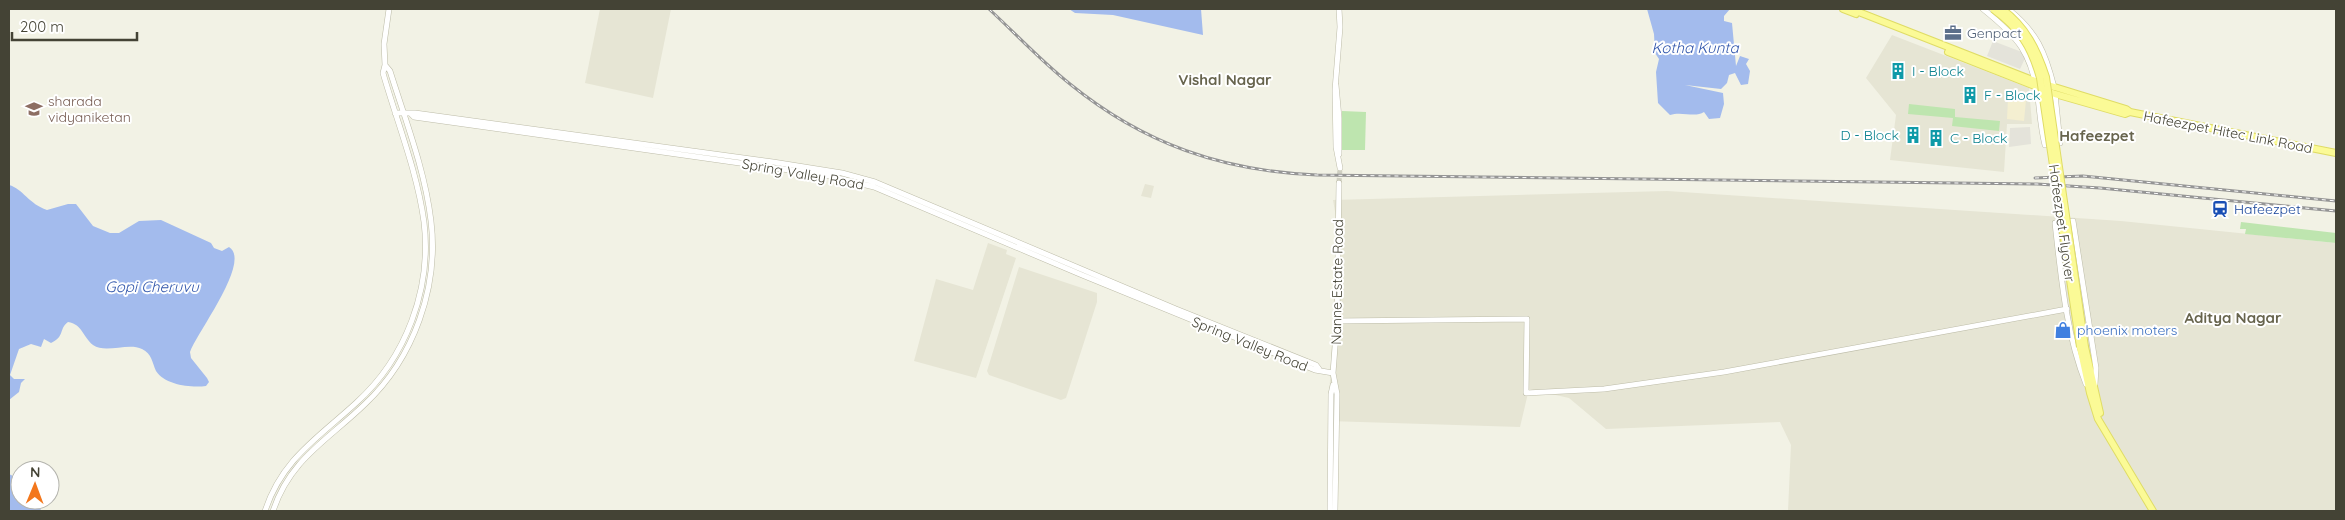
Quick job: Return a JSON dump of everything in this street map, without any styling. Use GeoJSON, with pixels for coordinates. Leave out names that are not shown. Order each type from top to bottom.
{"type":"FeatureCollection","features":[{"type":"Feature","properties":{"kind":"main road"},"geometry":{"type":"LineString","coordinates":[[1843,9],[2036,84]]}},
{"type":"Feature","properties":{"kind":"main road"},"geometry":{"type":"LineString","coordinates":[[1852,9],[2026,83],[2036,84]]}},
{"type":"Feature","properties":{"kind":"main road","name":"Hafeezpet Flyover"},"geometry":{"type":"LineString","coordinates":[[1993,9],[2024,39],[2034,57],[2040,78],[2082,347],[2092,393]]}},
{"type":"Feature","properties":{"kind":"main road","name":"Hafeezpet Flyover"},"geometry":{"type":"LineString","coordinates":[[2002,9],[2019,24],[2034,44],[2046,76],[2082,347]]}},
{"type":"Feature","properties":{"kind":"main road","name":"Hafeezpet Hitec Link Road"},"geometry":{"type":"LineString","coordinates":[[2036,84],[2125,114],[2130,112],[2336,153]]}},
{"type":"Feature","properties":{"kind":"main road"},"geometry":{"type":"LineString","coordinates":[[2092,393],[2098,418],[2153,511]]}},
{"type":"Feature","properties":{"kind":"main road"},"geometry":{"type":"LineString","coordinates":[[2092,393],[2105,425],[2157,511]]}},
{"type":"Feature","properties":{"kind":"street"},"geometry":{"type":"LineString","coordinates":[[265,511],[278,482],[294,457],[362,398],[376,383],[400,348],[416,307],[425,264],[424,221],[406,148],[383,73],[386,65],[384,44],[388,9]]}},
{"type":"Feature","properties":{"kind":"street"},"geometry":{"type":"LineString","coordinates":[[1339,9],[1336,147],[1340,168]]}},
{"type":"Feature","properties":{"kind":"street"},"geometry":{"type":"LineString","coordinates":[[1984,9],[2010,31],[2025,50],[2036,84],[2045,144],[2060,143],[2055,91],[2046,58],[2040,43],[2030,30],[2008,9]]}},
{"type":"Feature","properties":{"kind":"street"},"geometry":{"type":"LineString","coordinates":[[273,511],[284,484],[300,461],[315,446],[350,418],[381,387],[406,351],[423,309],[432,265],[431,220],[418,160],[390,71],[386,65]]}},
{"type":"Feature","properties":{"kind":"street","name":"Spring Valley Road"},"geometry":{"type":"LineString","coordinates":[[395,114],[415,113],[514,126],[842,173],[875,182],[1083,273],[1333,373]]}},
{"type":"Feature","properties":{"kind":"street","name":"Nanne Estate Road"},"geometry":{"type":"LineString","coordinates":[[1334,382],[1339,185]]}},
{"type":"Feature","properties":{"kind":"street"},"geometry":{"type":"LineString","coordinates":[[2073,222],[2096,368],[2092,393],[2080,368],[2067,309],[2055,223],[2073,222]]}},
{"type":"Feature","properties":{"kind":"street"},"geometry":{"type":"LineString","coordinates":[[2058,249],[2076,246]]}},
{"type":"Feature","properties":{"kind":"street"},"geometry":{"type":"LineString","coordinates":[[1337,321],[1527,319],[1526,393],[1560,393],[1604,389],[1778,363],[1874,342],[2067,309]]}},
{"type":"Feature","properties":{"kind":"street"},"geometry":{"type":"LineString","coordinates":[[1330,511],[1331,394],[1334,382]]}},
{"type":"Feature","properties":{"kind":"street"},"geometry":{"type":"LineString","coordinates":[[1334,382],[1337,394],[1335,511]]}},
{"type":"Feature","properties":{"kind":"street"},"geometry":{"type":"LineString","coordinates":[[278,482],[284,484]]}},
{"type":"Feature","properties":{"kind":"shaded area"},"geometry":{"type":"Polygon","coordinates":[[[600,9],[671,9],[653,98],[585,83],[600,9]]]}},
{"type":"Feature","properties":{"kind":"shaded area"},"geometry":{"type":"Polygon","coordinates":[[[1892,35],[2029,88],[2032,124],[2007,124],[2004,172],[1890,160],[1896,115],[1866,78],[1892,35]]]}},
{"type":"Feature","properties":{"kind":"shaded area"},"geometry":{"type":"Polygon","coordinates":[[[1993,41],[2027,54],[2020,69],[1987,56],[1993,41]]]}},
{"type":"Feature","properties":{"kind":"shaded area"},"geometry":{"type":"Polygon","coordinates":[[[2008,99],[2026,100],[2024,121],[2007,119],[2008,99]]]}},
{"type":"Feature","properties":{"kind":"shaded area"},"geometry":{"type":"Polygon","coordinates":[[[2030,127],[2031,144],[2009,147],[2010,128],[2030,127]]]}},
{"type":"Feature","properties":{"kind":"shaded area"},"geometry":{"type":"Polygon","coordinates":[[[1145,184],[1154,186],[1151,198],[1141,196],[1145,184]]]}},
{"type":"Feature","properties":{"kind":"shaded area"},"geometry":{"type":"Polygon","coordinates":[[[1667,191],[2121,221],[2336,243],[2336,511],[1788,511],[1791,445],[1780,422],[1606,429],[1569,398],[1529,389],[1520,427],[1328,421],[1336,255],[1336,217],[1333,200],[1667,191]]]}},
{"type":"Feature","properties":{"kind":"shaded area"},"geometry":{"type":"Polygon","coordinates":[[[988,243],[1007,250],[1006,254],[1016,258],[976,378],[914,361],[936,279],[973,290],[988,243]]]}},
{"type":"Feature","properties":{"kind":"shaded area"},"geometry":{"type":"Polygon","coordinates":[[[1019,267],[1097,293],[1097,302],[1066,398],[1061,400],[989,375],[987,371],[1019,267]]]}},
{"type":"Feature","properties":{"kind":"green space"},"geometry":{"type":"Polygon","coordinates":[[[1909,104],[1955,109],[1955,117],[2000,121],[1999,131],[1952,126],[1953,118],[1908,114],[1909,104]]]}},
{"type":"Feature","properties":{"kind":"green space"},"geometry":{"type":"Polygon","coordinates":[[[1342,111],[1366,112],[1365,150],[1342,150],[1342,111]]]}},
{"type":"Feature","properties":{"kind":"green space"},"geometry":{"type":"Polygon","coordinates":[[[2241,222],[2336,233],[2336,243],[2245,234],[2246,229],[2240,229],[2241,222]]]}},
{"type":"Feature","properties":{"kind":"water"},"geometry":{"type":"Polygon","coordinates":[[[1069,9],[1201,9],[1203,35],[1113,15],[1075,13],[1069,9]]]}},
{"type":"Feature","properties":{"kind":"water","name":"Kotha Kunta"},"geometry":{"type":"Polygon","coordinates":[[[1647,9],[1730,9],[1724,16],[1724,21],[1732,23],[1736,66],[1740,56],[1749,59],[1746,64],[1750,71],[1748,84],[1741,85],[1735,73],[1729,75],[1727,83],[1721,89],[1685,85],[1723,93],[1724,104],[1720,118],[1709,119],[1704,112],[1700,114],[1670,115],[1658,103],[1656,72],[1659,59],[1655,53],[1654,34],[1647,9]]]}},
{"type":"Feature","properties":{"kind":"water","name":"Gopi Cheruvu"},"geometry":{"type":"Polygon","coordinates":[[[9,185],[35,204],[47,210],[68,204],[76,204],[93,226],[110,233],[119,233],[139,221],[161,220],[211,243],[214,248],[222,251],[229,247],[234,255],[234,266],[229,281],[190,352],[191,358],[209,382],[206,386],[186,386],[166,380],[156,371],[150,356],[142,349],[136,347],[98,347],[90,342],[76,325],[68,322],[55,341],[51,343],[44,339],[41,347],[31,344],[19,349],[10,375],[14,379],[25,379],[21,383],[19,392],[9,400],[9,185]]]}},
{"type":"Feature","properties":{"kind":"water"},"geometry":{"type":"Polygon","coordinates":[[[9,474],[10,510],[42,511],[9,511],[9,474]]]}},
{"type":"Feature","properties":{"kind":"tunnel"},"geometry":{"type":"LineString","coordinates":[[1339,183],[1340,168]]}},
{"type":"Feature","properties":{"kind":"railway"},"geometry":{"type":"LineString","coordinates":[[989,9],[1059,75],[1098,105],[1126,123],[1186,150],[1249,168],[1317,175],[2037,184],[2100,188],[2336,211]]}},
{"type":"Feature","properties":{"kind":"railway"},"geometry":{"type":"LineString","coordinates":[[2035,178],[2083,176],[2336,201]]}},
{"type":"Feature","properties":{"kind":"place","name":"Genpact"},"geometry":{"type":"Point","coordinates":[1953,33]}},
{"type":"Feature","properties":{"kind":"place","name":"I - Block"},"geometry":{"type":"Point","coordinates":[1898,71]}},
{"type":"Feature","properties":{"kind":"place","name":"F - Block"},"geometry":{"type":"Point","coordinates":[1970,95]}},
{"type":"Feature","properties":{"kind":"place","name":"sharada vidyaniketan"},"geometry":{"type":"Point","coordinates":[34,109]}},
{"type":"Feature","properties":{"kind":"place","name":"D - Block"},"geometry":{"type":"Point","coordinates":[1913,135]}},
{"type":"Feature","properties":{"kind":"place","name":"C - Block"},"geometry":{"type":"Point","coordinates":[1936,138]}},
{"type":"Feature","properties":{"kind":"place","name":"Hafeezpet"},"geometry":{"type":"Point","coordinates":[2220,209]}},
{"type":"Feature","properties":{"kind":"place","name":"phoenix moters"},"geometry":{"type":"Point","coordinates":[2063,330]}},
{"type":"Feature","properties":{"kind":"district","name":"Vishal Nagar"},"geometry":{"type":"Point","coordinates":[1225,79]}},
{"type":"Feature","properties":{"kind":"district","name":"Hafeezpet"},"geometry":{"type":"Point","coordinates":[2097,135]}},
{"type":"Feature","properties":{"kind":"district","name":"Aditya Nagar"},"geometry":{"type":"Point","coordinates":[2233,317]}}]}
